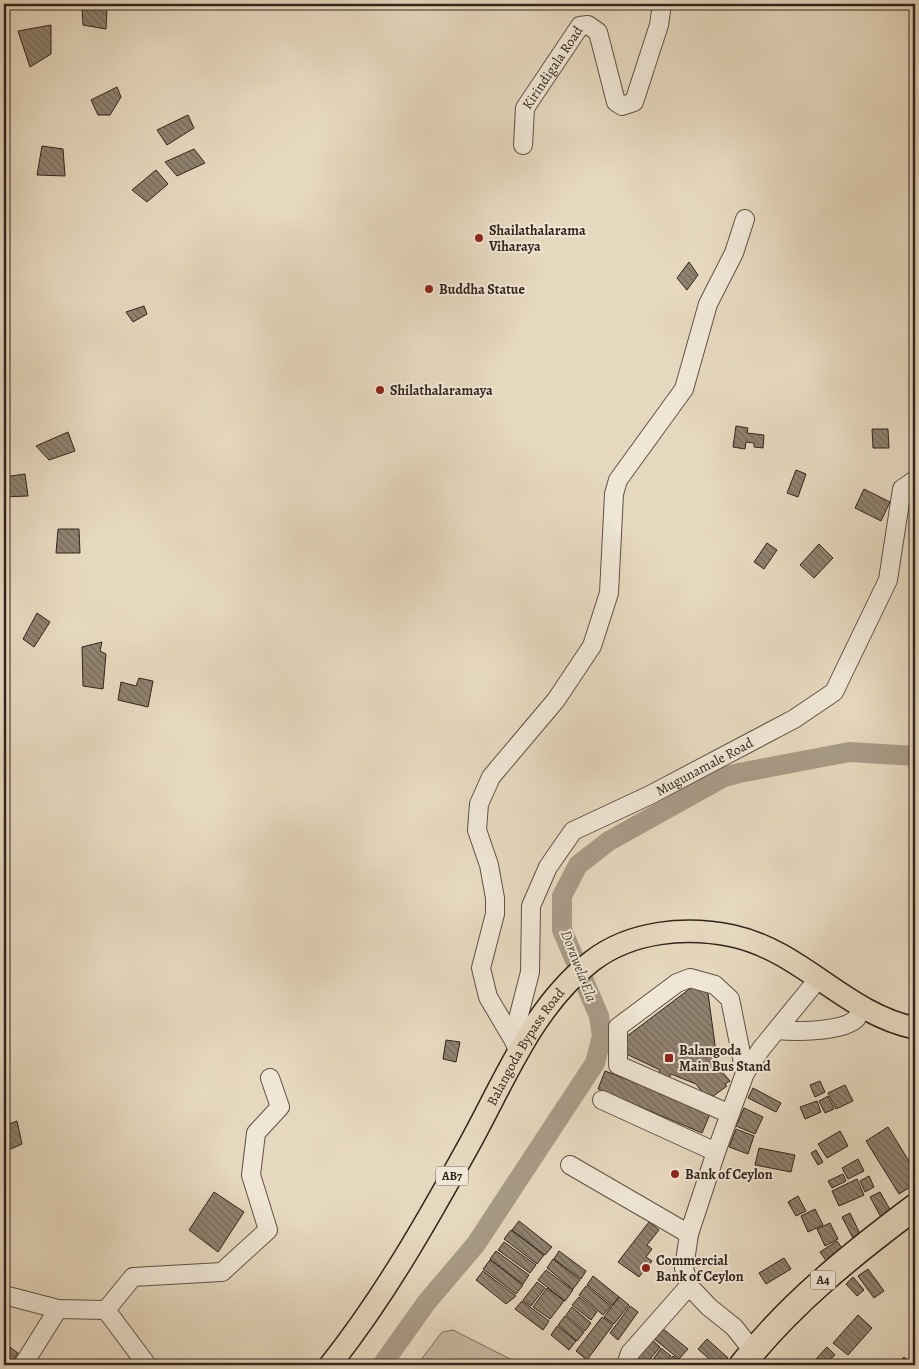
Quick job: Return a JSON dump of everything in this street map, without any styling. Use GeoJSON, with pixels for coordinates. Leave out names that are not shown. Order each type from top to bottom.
{"type":"FeatureCollection","features":[{"type":"Feature","properties":{"kind":"highway","name":"A4"},"geometry":{"type":"LineString","coordinates":[[748,1358],[810,1292],[838,1266],[915,1207]]}},
{"type":"Feature","properties":{"kind":"main road","name":"Balangoda Bypass Road"},"geometry":{"type":"LineString","coordinates":[[330,1365],[378,1300],[406,1254],[470,1144],[516,1048],[550,1004],[603,961],[635,940],[672,932],[709,933],[734,936],[771,948],[815,983],[859,1014],[893,1035],[915,1041]]}},
{"type":"Feature","properties":{"kind":"main road","name":"Balangoda Bypass Road"},"geometry":{"type":"LineString","coordinates":[[344,1365],[404,1280],[444,1214],[572,987]]}},
{"type":"Feature","properties":{"kind":"main road","name":"Balangoda Bypass Road"},"geometry":{"type":"LineString","coordinates":[[859,1014],[915,1028]]}},
{"type":"Feature","properties":{"kind":"street","name":"Kirindigala Road"},"geometry":{"type":"LineString","coordinates":[[523,145],[525,108],[580,26],[588,24],[598,32],[616,102],[622,106],[634,102],[659,25],[662,4]]}},
{"type":"Feature","properties":{"kind":"street"},"geometry":{"type":"LineString","coordinates":[[516,1048],[488,997],[481,968],[495,914],[495,898],[489,865],[477,830],[479,804],[491,778],[556,700],[592,646],[609,593],[614,494],[618,480],[684,389],[708,304],[734,253],[745,219]]}},
{"type":"Feature","properties":{"kind":"street","name":"Mugunamale Road"},"geometry":{"type":"LineString","coordinates":[[516,1048],[530,972],[531,906],[548,867],[573,832],[650,795],[794,719],[834,692],[888,580],[902,489],[915,480]]}},
{"type":"Feature","properties":{"kind":"street"},"geometry":{"type":"LineString","coordinates":[[730,1114],[618,1065],[618,1027],[677,982],[690,978],[714,985],[730,999],[745,1073]]}},
{"type":"Feature","properties":{"kind":"street"},"geometry":{"type":"LineString","coordinates":[[748,1358],[734,1327],[709,1307],[690,1286],[684,1268],[689,1234],[745,1073],[761,1049],[815,983]]}},
{"type":"Feature","properties":{"kind":"street"},"geometry":{"type":"LineString","coordinates":[[777,1030],[797,1032],[842,1026],[859,1014]]}},
{"type":"Feature","properties":{"kind":"street"},"geometry":{"type":"LineString","coordinates":[[106,1310],[133,1277],[222,1272],[268,1230],[251,1175],[256,1133],[280,1108],[270,1078]]}},
{"type":"Feature","properties":{"kind":"street"},"geometry":{"type":"LineString","coordinates":[[602,1100],[716,1152]]}},
{"type":"Feature","properties":{"kind":"street"},"geometry":{"type":"LineString","coordinates":[[570,1165],[689,1234]]}},
{"type":"Feature","properties":{"kind":"street"},"geometry":{"type":"LineString","coordinates":[[626,1365],[630,1353],[690,1286]]}},
{"type":"Feature","properties":{"kind":"street"},"geometry":{"type":"LineString","coordinates":[[4,1296],[58,1310],[106,1310]]}},
{"type":"Feature","properties":{"kind":"street"},"geometry":{"type":"LineString","coordinates":[[23,1365],[58,1310]]}},
{"type":"Feature","properties":{"kind":"street"},"geometry":{"type":"LineString","coordinates":[[106,1310],[147,1365]]}},
{"type":"Feature","properties":{"kind":"shaded area"},"geometry":{"type":"Polygon","coordinates":[[[453,1330],[522,1365],[417,1365],[442,1332],[453,1330]]]}},
{"type":"Feature","properties":{"kind":"building"},"geometry":{"type":"Polygon","coordinates":[[[82,7],[107,8],[106,29],[83,25],[82,7]]]}},
{"type":"Feature","properties":{"kind":"building"},"geometry":{"type":"Polygon","coordinates":[[[51,25],[51,54],[30,67],[18,31],[51,25]]]}},
{"type":"Feature","properties":{"kind":"building"},"geometry":{"type":"Polygon","coordinates":[[[117,87],[121,97],[110,115],[98,115],[91,100],[117,87]]]}},
{"type":"Feature","properties":{"kind":"building"},"geometry":{"type":"Polygon","coordinates":[[[188,115],[194,128],[167,145],[157,130],[188,115]]]}},
{"type":"Feature","properties":{"kind":"building"},"geometry":{"type":"Polygon","coordinates":[[[42,146],[63,149],[65,176],[37,175],[42,146]]]}},
{"type":"Feature","properties":{"kind":"building"},"geometry":{"type":"Polygon","coordinates":[[[194,149],[205,163],[177,176],[165,162],[194,149]]]}},
{"type":"Feature","properties":{"kind":"building"},"geometry":{"type":"Polygon","coordinates":[[[156,170],[168,184],[147,202],[132,190],[156,170]]]}},
{"type":"Feature","properties":{"kind":"building"},"geometry":{"type":"Polygon","coordinates":[[[689,262],[698,275],[687,290],[677,278],[689,262]]]}},
{"type":"Feature","properties":{"kind":"building"},"geometry":{"type":"Polygon","coordinates":[[[144,306],[147,314],[133,322],[126,312],[144,306]]]}},
{"type":"Feature","properties":{"kind":"building"},"geometry":{"type":"Polygon","coordinates":[[[736,426],[748,428],[747,433],[764,435],[763,448],[754,447],[754,443],[746,442],[745,449],[733,447],[736,426]]]}},
{"type":"Feature","properties":{"kind":"building"},"geometry":{"type":"Polygon","coordinates":[[[872,429],[888,429],[889,448],[873,448],[872,429]]]}},
{"type":"Feature","properties":{"kind":"building"},"geometry":{"type":"Polygon","coordinates":[[[68,432],[75,451],[49,460],[36,446],[68,432]]]}},
{"type":"Feature","properties":{"kind":"building"},"geometry":{"type":"Polygon","coordinates":[[[796,470],[806,474],[798,497],[787,493],[796,470]]]}},
{"type":"Feature","properties":{"kind":"building"},"geometry":{"type":"Polygon","coordinates":[[[25,474],[28,496],[4,497],[4,477],[25,474]]]}},
{"type":"Feature","properties":{"kind":"building"},"geometry":{"type":"Polygon","coordinates":[[[864,489],[890,502],[881,521],[855,508],[864,489]]]}},
{"type":"Feature","properties":{"kind":"building"},"geometry":{"type":"Polygon","coordinates":[[[58,529],[79,529],[80,553],[56,553],[58,529]]]}},
{"type":"Feature","properties":{"kind":"building"},"geometry":{"type":"Polygon","coordinates":[[[767,543],[777,550],[764,569],[754,562],[767,543]]]}},
{"type":"Feature","properties":{"kind":"building"},"geometry":{"type":"Polygon","coordinates":[[[819,544],[833,558],[814,578],[800,565],[819,544]]]}},
{"type":"Feature","properties":{"kind":"building"},"geometry":{"type":"Polygon","coordinates":[[[37,613],[50,622],[34,647],[23,639],[37,613]]]}},
{"type":"Feature","properties":{"kind":"building"},"geometry":{"type":"Polygon","coordinates":[[[102,642],[100,651],[106,654],[103,689],[83,686],[82,647],[102,642]]]}},
{"type":"Feature","properties":{"kind":"building"},"geometry":{"type":"Polygon","coordinates":[[[139,678],[153,681],[148,707],[118,700],[121,682],[136,686],[139,678]]]}},
{"type":"Feature","properties":{"kind":"building"},"geometry":{"type":"Polygon","coordinates":[[[696,984],[707,986],[718,1067],[730,1081],[725,1084],[727,1086],[712,1097],[710,1095],[706,1097],[696,1084],[671,1074],[662,1094],[710,1114],[702,1133],[598,1089],[605,1071],[652,1089],[660,1070],[622,1052],[622,1040],[696,984]]]}},
{"type":"Feature","properties":{"kind":"building"},"geometry":{"type":"Polygon","coordinates":[[[4,1030],[10,1035],[4,1043],[4,1030]]]}},
{"type":"Feature","properties":{"kind":"building"},"geometry":{"type":"Polygon","coordinates":[[[446,1040],[460,1042],[456,1062],[443,1059],[446,1040]]]}},
{"type":"Feature","properties":{"kind":"building"},"geometry":{"type":"Polygon","coordinates":[[[820,1081],[825,1092],[815,1097],[810,1085],[820,1081]]]}},
{"type":"Feature","properties":{"kind":"building"},"geometry":{"type":"Polygon","coordinates":[[[845,1085],[853,1101],[836,1109],[828,1093],[845,1085]]]}},
{"type":"Feature","properties":{"kind":"building"},"geometry":{"type":"Polygon","coordinates":[[[753,1088],[781,1103],[776,1112],[748,1098],[753,1088]]]}},
{"type":"Feature","properties":{"kind":"building"},"geometry":{"type":"Polygon","coordinates":[[[828,1096],[834,1109],[825,1113],[819,1101],[828,1096]]]}},
{"type":"Feature","properties":{"kind":"building"},"geometry":{"type":"Polygon","coordinates":[[[817,1101],[821,1112],[805,1119],[800,1107],[817,1101]]]}},
{"type":"Feature","properties":{"kind":"building"},"geometry":{"type":"Polygon","coordinates":[[[744,1108],[763,1117],[755,1134],[736,1126],[744,1108]]]}},
{"type":"Feature","properties":{"kind":"building"},"geometry":{"type":"Polygon","coordinates":[[[17,1121],[22,1144],[4,1152],[4,1126],[17,1121]]]}},
{"type":"Feature","properties":{"kind":"building"},"geometry":{"type":"Polygon","coordinates":[[[888,1127],[915,1171],[915,1184],[899,1194],[866,1141],[888,1127]]]}},
{"type":"Feature","properties":{"kind":"building"},"geometry":{"type":"Polygon","coordinates":[[[736,1129],[754,1136],[748,1154],[729,1147],[736,1129]]]}},
{"type":"Feature","properties":{"kind":"building"},"geometry":{"type":"Polygon","coordinates":[[[840,1131],[848,1146],[827,1158],[818,1144],[840,1131]]]}},
{"type":"Feature","properties":{"kind":"building"},"geometry":{"type":"Polygon","coordinates":[[[759,1148],[795,1155],[791,1172],[755,1165],[759,1148]]]}},
{"type":"Feature","properties":{"kind":"building"},"geometry":{"type":"Polygon","coordinates":[[[816,1150],[823,1162],[818,1165],[811,1153],[816,1150]]]}},
{"type":"Feature","properties":{"kind":"building"},"geometry":{"type":"Polygon","coordinates":[[[858,1159],[864,1171],[848,1179],[842,1168],[858,1159]]]}},
{"type":"Feature","properties":{"kind":"building"},"geometry":{"type":"Polygon","coordinates":[[[843,1174],[846,1181],[832,1188],[828,1181],[843,1174]]]}},
{"type":"Feature","properties":{"kind":"building"},"geometry":{"type":"Polygon","coordinates":[[[869,1176],[874,1187],[865,1192],[860,1181],[869,1176]]]}},
{"type":"Feature","properties":{"kind":"building"},"geometry":{"type":"Polygon","coordinates":[[[857,1179],[864,1195],[839,1206],[832,1191],[857,1179]]]}},
{"type":"Feature","properties":{"kind":"building"},"geometry":{"type":"Polygon","coordinates":[[[214,1192],[244,1212],[218,1252],[189,1230],[214,1192]]]}},
{"type":"Feature","properties":{"kind":"building"},"geometry":{"type":"Polygon","coordinates":[[[880,1192],[892,1213],[882,1219],[870,1197],[880,1192]]]}},
{"type":"Feature","properties":{"kind":"building"},"geometry":{"type":"Polygon","coordinates":[[[798,1196],[806,1211],[796,1216],[788,1202],[798,1196]]]}},
{"type":"Feature","properties":{"kind":"building"},"geometry":{"type":"Polygon","coordinates":[[[815,1209],[823,1225],[808,1232],[801,1216],[815,1209]]]}},
{"type":"Feature","properties":{"kind":"building"},"geometry":{"type":"Polygon","coordinates":[[[850,1213],[861,1236],[854,1240],[842,1217],[850,1213]]]}},
{"type":"Feature","properties":{"kind":"building"},"geometry":{"type":"Polygon","coordinates":[[[519,1221],[552,1247],[545,1255],[512,1230],[519,1221]]]}},
{"type":"Feature","properties":{"kind":"building"},"geometry":{"type":"Polygon","coordinates":[[[649,1222],[659,1230],[647,1245],[652,1249],[646,1257],[652,1261],[639,1277],[618,1262],[649,1222]]]}},
{"type":"Feature","properties":{"kind":"building"},"geometry":{"type":"Polygon","coordinates":[[[830,1223],[838,1239],[825,1246],[817,1229],[830,1223]]]}},
{"type":"Feature","properties":{"kind":"building"},"geometry":{"type":"Polygon","coordinates":[[[511,1230],[544,1255],[537,1264],[504,1239],[511,1230]]]}},
{"type":"Feature","properties":{"kind":"building"},"geometry":{"type":"Polygon","coordinates":[[[837,1241],[844,1251],[827,1262],[820,1252],[837,1241]]]}},
{"type":"Feature","properties":{"kind":"building"},"geometry":{"type":"Polygon","coordinates":[[[504,1242],[536,1265],[530,1273],[498,1250],[504,1242]]]}},
{"type":"Feature","properties":{"kind":"building"},"geometry":{"type":"Polygon","coordinates":[[[496,1251],[529,1275],[523,1284],[490,1259],[496,1251]]]}},
{"type":"Feature","properties":{"kind":"building"},"geometry":{"type":"Polygon","coordinates":[[[559,1251],[586,1271],[581,1279],[554,1259],[559,1251]]]}},
{"type":"Feature","properties":{"kind":"building"},"geometry":{"type":"Polygon","coordinates":[[[784,1258],[791,1269],[766,1284],[759,1273],[784,1258]]]}},
{"type":"Feature","properties":{"kind":"building"},"geometry":{"type":"Polygon","coordinates":[[[553,1259],[580,1280],[573,1289],[547,1268],[553,1259]]]}},
{"type":"Feature","properties":{"kind":"building"},"geometry":{"type":"Polygon","coordinates":[[[490,1260],[523,1285],[516,1294],[483,1269],[490,1260]]]}},
{"type":"Feature","properties":{"kind":"building"},"geometry":{"type":"Polygon","coordinates":[[[868,1269],[884,1291],[874,1298],[858,1276],[868,1269]]]}},
{"type":"Feature","properties":{"kind":"building"},"geometry":{"type":"Polygon","coordinates":[[[546,1270],[573,1290],[565,1301],[538,1280],[546,1270]]]}},
{"type":"Feature","properties":{"kind":"building"},"geometry":{"type":"Polygon","coordinates":[[[483,1271],[516,1296],[506,1304],[476,1280],[483,1271]]]}},
{"type":"Feature","properties":{"kind":"building"},"geometry":{"type":"Polygon","coordinates":[[[593,1276],[619,1297],[612,1305],[587,1285],[593,1276]]]}},
{"type":"Feature","properties":{"kind":"building"},"geometry":{"type":"Polygon","coordinates":[[[853,1277],[864,1290],[857,1296],[846,1284],[853,1277]]]}},
{"type":"Feature","properties":{"kind":"building"},"geometry":{"type":"Polygon","coordinates":[[[537,1282],[545,1288],[531,1306],[523,1300],[537,1282]]]}},
{"type":"Feature","properties":{"kind":"building"},"geometry":{"type":"Polygon","coordinates":[[[586,1286],[611,1306],[603,1315],[579,1295],[586,1286]]]}},
{"type":"Feature","properties":{"kind":"building"},"geometry":{"type":"Polygon","coordinates":[[[547,1288],[564,1301],[550,1319],[533,1307],[547,1288]]]}},
{"type":"Feature","properties":{"kind":"building"},"geometry":{"type":"Polygon","coordinates":[[[579,1297],[597,1312],[591,1320],[572,1305],[579,1297]]]}},
{"type":"Feature","properties":{"kind":"building"},"geometry":{"type":"Polygon","coordinates":[[[619,1297],[629,1305],[614,1324],[604,1317],[619,1297]]]}},
{"type":"Feature","properties":{"kind":"building"},"geometry":{"type":"Polygon","coordinates":[[[522,1301],[549,1321],[543,1330],[515,1309],[522,1301]]]}},
{"type":"Feature","properties":{"kind":"building"},"geometry":{"type":"Polygon","coordinates":[[[630,1306],[638,1312],[618,1340],[610,1333],[630,1306]]]}},
{"type":"Feature","properties":{"kind":"building"},"geometry":{"type":"Polygon","coordinates":[[[572,1307],[591,1323],[585,1331],[566,1315],[572,1307]]]}},
{"type":"Feature","properties":{"kind":"building"},"geometry":{"type":"Polygon","coordinates":[[[858,1315],[872,1328],[848,1355],[833,1343],[858,1315]]]}},
{"type":"Feature","properties":{"kind":"building"},"geometry":{"type":"Polygon","coordinates":[[[565,1316],[584,1332],[577,1341],[558,1325],[565,1316]]]}},
{"type":"Feature","properties":{"kind":"building"},"geometry":{"type":"Polygon","coordinates":[[[602,1317],[613,1325],[587,1360],[576,1351],[602,1317]]]}},
{"type":"Feature","properties":{"kind":"building"},"geometry":{"type":"Polygon","coordinates":[[[557,1326],[576,1341],[569,1350],[551,1335],[557,1326]]]}},
{"type":"Feature","properties":{"kind":"building"},"geometry":{"type":"Polygon","coordinates":[[[662,1328],[688,1349],[679,1359],[653,1338],[662,1328]]]}},
{"type":"Feature","properties":{"kind":"building"},"geometry":{"type":"Polygon","coordinates":[[[651,1339],[660,1347],[645,1365],[636,1357],[651,1339]]]}},
{"type":"Feature","properties":{"kind":"building"},"geometry":{"type":"Polygon","coordinates":[[[707,1339],[728,1358],[721,1365],[716,1365],[698,1349],[707,1339]]]}},
{"type":"Feature","properties":{"kind":"building"},"geometry":{"type":"Polygon","coordinates":[[[4,1343],[18,1353],[10,1365],[4,1365],[4,1343]]]}},
{"type":"Feature","properties":{"kind":"building"},"geometry":{"type":"Polygon","coordinates":[[[827,1347],[835,1355],[823,1365],[816,1359],[827,1347]]]}},
{"type":"Feature","properties":{"kind":"building"},"geometry":{"type":"Polygon","coordinates":[[[661,1348],[671,1356],[664,1365],[654,1358],[661,1348]]]}},
{"type":"Feature","properties":{"kind":"building"},"geometry":{"type":"Polygon","coordinates":[[[673,1356],[685,1365],[666,1365],[673,1356]]]}},
{"type":"Feature","properties":{"kind":"building"},"geometry":{"type":"Polygon","coordinates":[[[904,1357],[913,1365],[896,1365],[904,1357]]]}},
{"type":"Feature","properties":{"kind":"waterway","name":"Dorawela Ela"},"geometry":{"type":"LineString","coordinates":[[382,1365],[426,1303],[476,1244],[595,1063],[602,1036],[599,1016],[562,930],[562,896],[578,865],[609,841],[724,777],[849,752],[915,756]]}},
{"type":"Feature","properties":{"kind":"place","name":"Shailathalarama Viharaya"},"geometry":{"type":"Point","coordinates":[479,238]}},
{"type":"Feature","properties":{"kind":"place","name":"Buddha Statue"},"geometry":{"type":"Point","coordinates":[429,289]}},
{"type":"Feature","properties":{"kind":"place","name":"Shilathalaramaya"},"geometry":{"type":"Point","coordinates":[380,390]}},
{"type":"Feature","properties":{"kind":"place","name":"Balangoda Main Bus Stand"},"geometry":{"type":"Point","coordinates":[669,1058]}},
{"type":"Feature","properties":{"kind":"place","name":"Bank of Ceylon"},"geometry":{"type":"Point","coordinates":[675,1174]}},
{"type":"Feature","properties":{"kind":"place","name":"Commercial Bank of Ceylon"},"geometry":{"type":"Point","coordinates":[646,1268]}}]}
